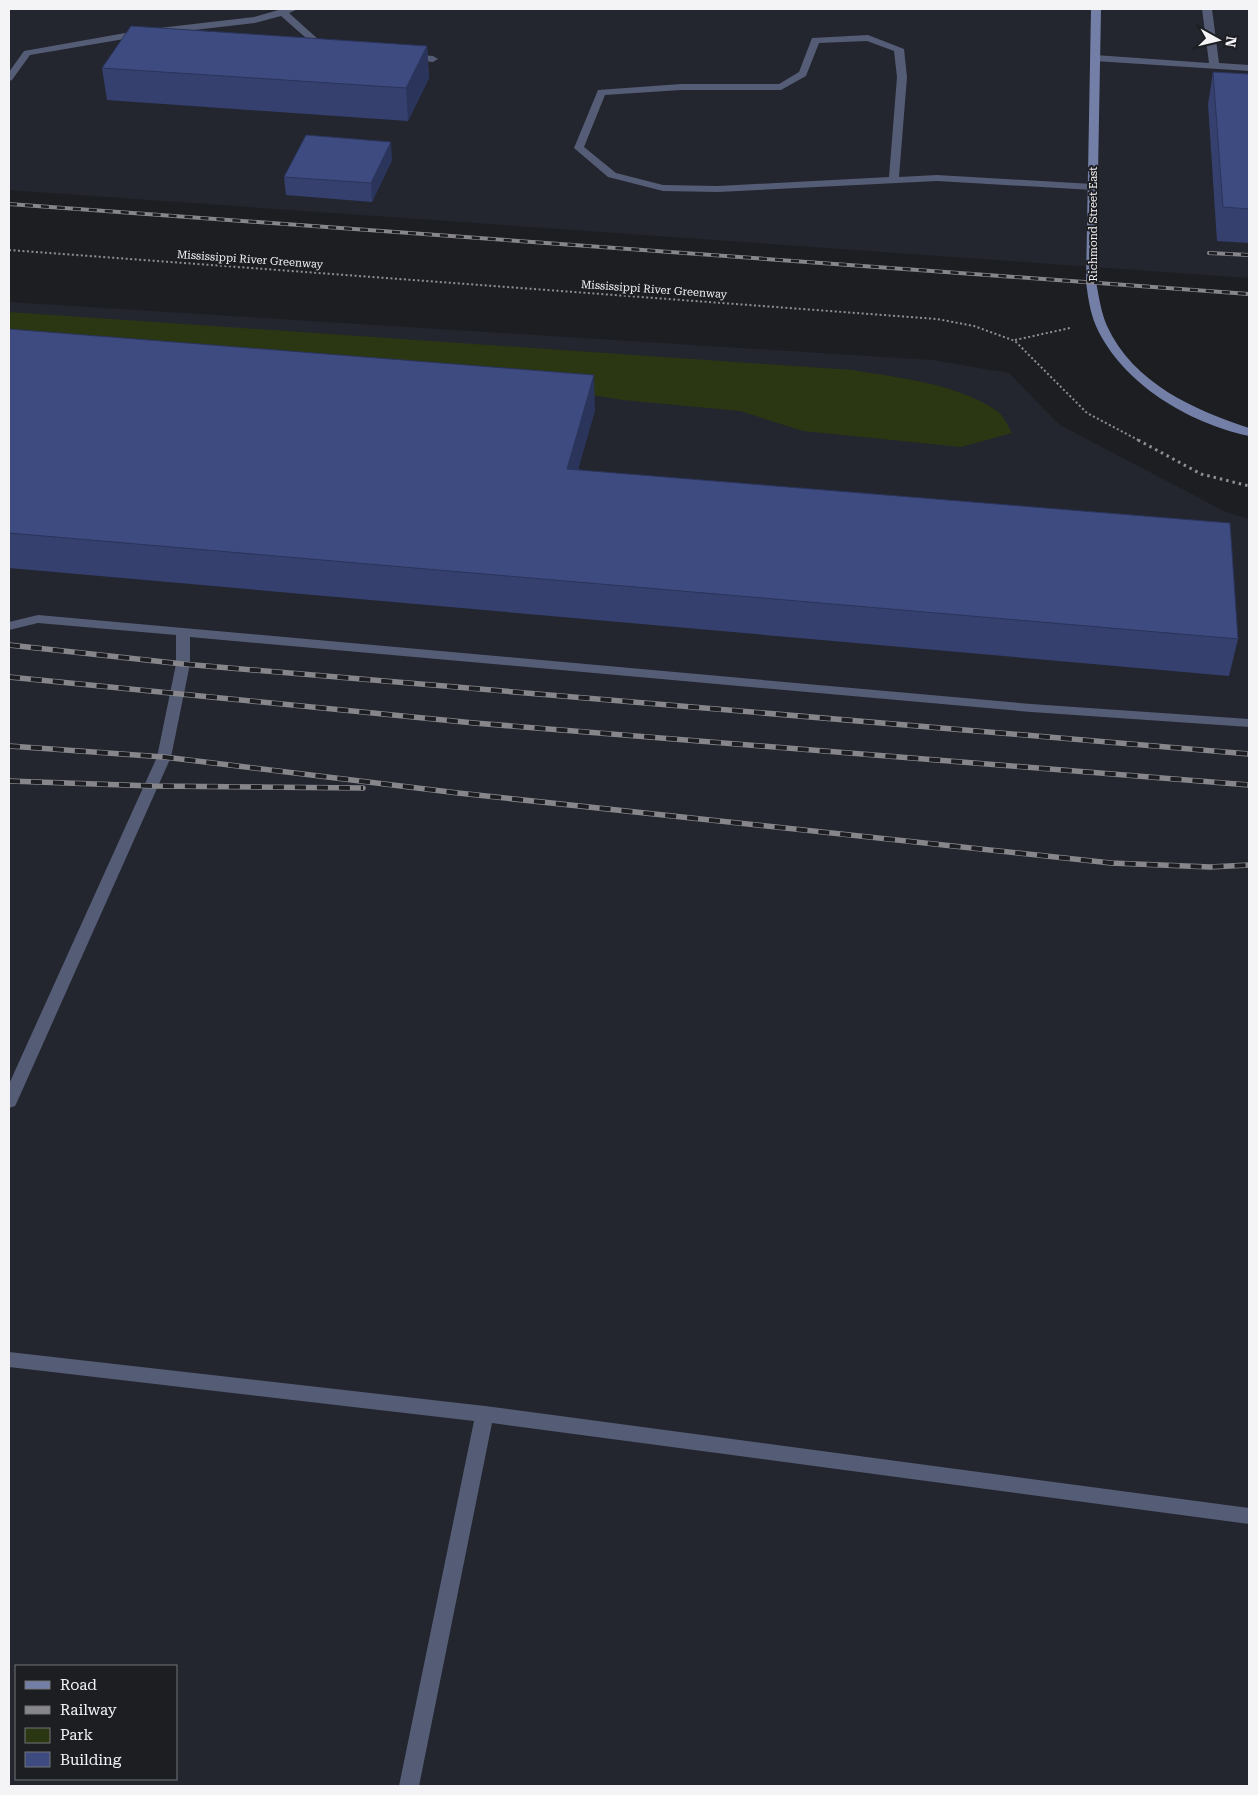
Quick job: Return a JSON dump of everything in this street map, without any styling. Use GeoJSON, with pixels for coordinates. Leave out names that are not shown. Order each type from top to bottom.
{"type":"FeatureCollection","features":[{"type":"Feature","properties":{"kind":"street","name":"Richmond Street East"},"geometry":{"type":"LineString","coordinates":[[1096,9],[1091,282],[1105,335],[1124,360],[1149,384],[1179,405],[1215,421],[1249,432]]}},
{"type":"Feature","properties":{"kind":"lane"},"geometry":{"type":"LineString","coordinates":[[9,78],[27,54],[142,33],[256,20],[294,9]]}},
{"type":"Feature","properties":{"kind":"lane"},"geometry":{"type":"LineString","coordinates":[[1207,9],[1214,65]]}},
{"type":"Feature","properties":{"kind":"lane"},"geometry":{"type":"LineString","coordinates":[[282,12],[325,51],[335,52]]}},
{"type":"Feature","properties":{"kind":"lane"},"geometry":{"type":"LineString","coordinates":[[894,180],[902,77],[899,49],[868,38],[815,40],[803,74],[781,87],[681,87],[602,92],[578,148],[612,175],[664,188],[718,189],[937,178],[1093,187]]}},
{"type":"Feature","properties":{"kind":"lane"},"geometry":{"type":"LineString","coordinates":[[394,56],[433,59]]}},
{"type":"Feature","properties":{"kind":"lane"},"geometry":{"type":"LineString","coordinates":[[1095,58],[1249,68]]}},
{"type":"Feature","properties":{"kind":"lane"},"geometry":{"type":"LineString","coordinates":[[9,626],[38,619],[1022,708],[1249,723]]}},
{"type":"Feature","properties":{"kind":"lane"},"geometry":{"type":"LineString","coordinates":[[9,1102],[164,757],[183,664],[183,631]]}},
{"type":"Feature","properties":{"kind":"lane"},"geometry":{"type":"LineString","coordinates":[[9,1360],[485,1414],[1249,1516]]}},
{"type":"Feature","properties":{"kind":"lane"},"geometry":{"type":"LineString","coordinates":[[409,1786],[485,1414]]}},
{"type":"Feature","properties":{"kind":"path","name":"Mississippi River Greenway"},"geometry":{"type":"LineString","coordinates":[[9,250],[937,319],[974,326],[1015,341],[1087,413],[1201,474],[1249,486]]}},
{"type":"Feature","properties":{"kind":"path"},"geometry":{"type":"LineString","coordinates":[[1015,341],[1100,321]]}},
{"type":"Feature","properties":{"kind":"shaded area"},"geometry":{"type":"Polygon","coordinates":[[[9,9],[1249,9],[1249,278],[9,190],[9,9]]]}},
{"type":"Feature","properties":{"kind":"shaded area"},"geometry":{"type":"Polygon","coordinates":[[[9,302],[932,360],[1009,373],[1060,425],[1226,512],[1249,519],[1249,1786],[9,1786],[9,302]]]}},
{"type":"Feature","properties":{"kind":"green space"},"geometry":{"type":"Polygon","coordinates":[[[9,312],[852,370],[927,383],[964,394],[997,411],[1012,433],[961,447],[803,431],[740,411],[623,400],[547,388],[9,341],[9,312]]]}},
{"type":"Feature","properties":{"kind":"building"},"geometry":{"type":"Polygon","coordinates":[[[131,26],[427,46],[406,88],[102,68],[131,26]]]}},
{"type":"Feature","properties":{"kind":"building"},"geometry":{"type":"Polygon","coordinates":[[[1213,72],[1249,74],[1249,209],[1223,207],[1213,72]]]}},
{"type":"Feature","properties":{"kind":"building"},"geometry":{"type":"Polygon","coordinates":[[[306,135],[391,142],[371,183],[284,177],[306,135]]]}},
{"type":"Feature","properties":{"kind":"building"},"geometry":{"type":"Polygon","coordinates":[[[9,329],[594,375],[567,469],[1230,523],[1238,639],[9,533],[9,329]]]}},
{"type":"Feature","properties":{"kind":"railway"},"geometry":{"type":"LineString","coordinates":[[9,204],[1249,294]]}},
{"type":"Feature","properties":{"kind":"railway"},"geometry":{"type":"LineString","coordinates":[[1209,253],[1249,255]]}},
{"type":"Feature","properties":{"kind":"railway"},"geometry":{"type":"LineString","coordinates":[[9,645],[183,664],[1249,754]]}},
{"type":"Feature","properties":{"kind":"railway"},"geometry":{"type":"LineString","coordinates":[[9,677],[474,723],[1249,785]]}},
{"type":"Feature","properties":{"kind":"railway"},"geometry":{"type":"LineString","coordinates":[[9,746],[164,757],[458,793],[1111,863],[1210,867],[1249,865]]}},
{"type":"Feature","properties":{"kind":"railway"},"geometry":{"type":"LineString","coordinates":[[9,781],[153,786],[363,788]]}}]}
